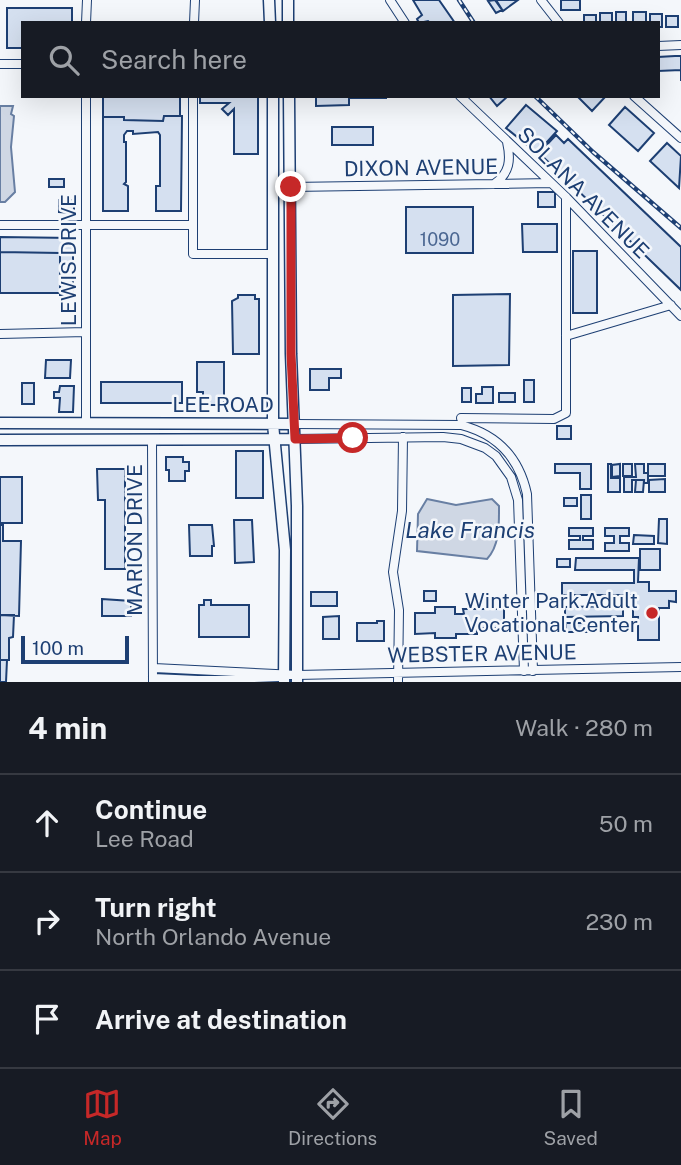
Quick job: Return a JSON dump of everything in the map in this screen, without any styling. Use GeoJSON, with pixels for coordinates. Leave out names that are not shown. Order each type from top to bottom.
{"type":"FeatureCollection","features":[{"type":"Feature","properties":{"kind":"main road"},"geometry":{"type":"LineString","coordinates":[[269,0],[270,21]]}},
{"type":"Feature","properties":{"kind":"main road"},"geometry":{"type":"LineString","coordinates":[[288,0],[289,21]]}},
{"type":"Feature","properties":{"kind":"main road"},"geometry":{"type":"LineString","coordinates":[[273,98],[273,424],[284,541],[284,678]]}},
{"type":"Feature","properties":{"kind":"main road"},"geometry":{"type":"LineString","coordinates":[[289,98],[291,301],[298,506],[297,679]]}},
{"type":"Feature","properties":{"kind":"main road"},"geometry":{"type":"LineString","coordinates":[[273,269],[284,296],[291,301]]}},
{"type":"Feature","properties":{"kind":"main road","name":"LEE ROAD"},"geometry":{"type":"LineString","coordinates":[[0,423],[294,424]]}},
{"type":"Feature","properties":{"kind":"main road"},"geometry":{"type":"LineString","coordinates":[[64,440],[79,434],[86,425]]}},
{"type":"Feature","properties":{"kind":"main road","name":"LEE ROAD"},"geometry":{"type":"LineString","coordinates":[[0,440],[295,439]]}},
{"type":"Feature","properties":{"kind":"street"},"geometry":{"type":"LineString","coordinates":[[86,21],[87,0]]}},
{"type":"Feature","properties":{"kind":"street"},"geometry":{"type":"LineString","coordinates":[[194,21],[195,0]]}},
{"type":"Feature","properties":{"kind":"street"},"geometry":{"type":"LineString","coordinates":[[390,0],[404,21]]}},
{"type":"Feature","properties":{"kind":"street"},"geometry":{"type":"LineString","coordinates":[[541,0],[557,21]]}},
{"type":"Feature","properties":{"kind":"street"},"geometry":{"type":"LineString","coordinates":[[660,46],[681,45]]}},
{"type":"Feature","properties":{"kind":"street"},"geometry":{"type":"LineString","coordinates":[[0,64],[21,64]]}},
{"type":"Feature","properties":{"kind":"street","name":"LEWIS DRIVE"},"geometry":{"type":"LineString","coordinates":[[86,98],[86,425]]}},
{"type":"Feature","properties":{"kind":"street"},"geometry":{"type":"LineString","coordinates":[[192,98],[193,254],[273,254]]}},
{"type":"Feature","properties":{"kind":"street","name":"SOLANA AVENUE"},"geometry":{"type":"LineString","coordinates":[[462,98],[566,197],[681,316]]}},
{"type":"Feature","properties":{"kind":"street"},"geometry":{"type":"LineString","coordinates":[[636,98],[681,138]]}},
{"type":"Feature","properties":{"kind":"street"},"geometry":{"type":"LineString","coordinates":[[494,184],[501,179],[509,165],[507,142]]}},
{"type":"Feature","properties":{"kind":"street","name":"DIXON AVENUE"},"geometry":{"type":"LineString","coordinates":[[291,187],[551,183]]}},
{"type":"Feature","properties":{"kind":"street"},"geometry":{"type":"LineString","coordinates":[[461,418],[554,419],[564,416],[567,410],[566,197]]}},
{"type":"Feature","properties":{"kind":"street"},"geometry":{"type":"LineString","coordinates":[[0,225],[193,225]]}},
{"type":"Feature","properties":{"kind":"street"},"geometry":{"type":"LineString","coordinates":[[566,337],[671,305]]}},
{"type":"Feature","properties":{"kind":"street"},"geometry":{"type":"LineString","coordinates":[[0,334],[86,332]]}},
{"type":"Feature","properties":{"kind":"street","name":"LEE ROAD"},"geometry":{"type":"LineString","coordinates":[[294,424],[461,425],[487,434],[506,450],[521,473],[527,494],[525,548],[528,671]]}},
{"type":"Feature","properties":{"kind":"street"},"geometry":{"type":"LineString","coordinates":[[443,424],[443,437]]}},
{"type":"Feature","properties":{"kind":"street"},"geometry":{"type":"LineString","coordinates":[[398,678],[400,610],[393,572],[402,511],[403,437]]}},
{"type":"Feature","properties":{"kind":"street","name":"LEE ROAD"},"geometry":{"type":"LineString","coordinates":[[295,439],[443,437],[473,442],[485,448],[505,467],[516,489],[525,548]]}},
{"type":"Feature","properties":{"kind":"street","name":"MARION DRIVE"},"geometry":{"type":"LineString","coordinates":[[152,440],[153,676]]}},
{"type":"Feature","properties":{"kind":"street","name":"WEBSTER AVENUE"},"geometry":{"type":"LineString","coordinates":[[284,678],[398,678],[681,667]]}},
{"type":"Feature","properties":{"kind":"street"},"geometry":{"type":"LineString","coordinates":[[153,676],[198,669],[277,673],[284,678]]}},
{"type":"Feature","properties":{"kind":"street"},"geometry":{"type":"LineString","coordinates":[[198,669],[198,680]]}},
{"type":"Feature","properties":{"kind":"street"},"geometry":{"type":"LineString","coordinates":[[153,676],[198,680],[284,678]]}},
{"type":"Feature","properties":{"kind":"water"},"geometry":{"type":"Polygon","coordinates":[[[0,106],[13,106],[11,114],[14,116],[11,147],[15,192],[5,202],[0,202],[0,106]]]}},
{"type":"Feature","properties":{"kind":"water","name":"Lake Francis"},"geometry":{"type":"Polygon","coordinates":[[[427,499],[456,505],[492,499],[499,506],[497,541],[487,559],[417,551],[418,514],[427,499]]]}},
{"type":"Feature","properties":{"kind":"building"},"geometry":{"type":"Polygon","coordinates":[[[413,0],[439,0],[454,21],[418,21],[422,15],[413,0]]]}},
{"type":"Feature","properties":{"kind":"building"},"geometry":{"type":"Polygon","coordinates":[[[495,0],[502,10],[496,13],[488,1],[495,0]]]}},
{"type":"Feature","properties":{"kind":"building"},"geometry":{"type":"Polygon","coordinates":[[[496,0],[518,0],[503,11],[496,0]]]}},
{"type":"Feature","properties":{"kind":"building"},"geometry":{"type":"Polygon","coordinates":[[[561,0],[580,0],[580,10],[561,10],[561,0]]]}},
{"type":"Feature","properties":{"kind":"building"},"geometry":{"type":"Polygon","coordinates":[[[7,8],[72,8],[72,21],[21,21],[21,48],[7,48],[7,8]]]}},
{"type":"Feature","properties":{"kind":"building"},"geometry":{"type":"Polygon","coordinates":[[[616,12],[626,12],[626,21],[616,21],[616,12]]]}},
{"type":"Feature","properties":{"kind":"building"},"geometry":{"type":"Polygon","coordinates":[[[633,12],[646,12],[646,21],[633,21],[633,12]]]}},
{"type":"Feature","properties":{"kind":"building"},"geometry":{"type":"Polygon","coordinates":[[[600,13],[612,13],[612,21],[600,21],[600,13]]]}},
{"type":"Feature","properties":{"kind":"building"},"geometry":{"type":"Polygon","coordinates":[[[650,14],[662,14],[662,27],[660,21],[650,21],[650,14]]]}},
{"type":"Feature","properties":{"kind":"building"},"geometry":{"type":"Polygon","coordinates":[[[584,15],[596,15],[596,21],[584,21],[584,15]]]}},
{"type":"Feature","properties":{"kind":"building"},"geometry":{"type":"Polygon","coordinates":[[[666,16],[678,16],[678,27],[666,27],[666,16]]]}},
{"type":"Feature","properties":{"kind":"building"},"geometry":{"type":"Polygon","coordinates":[[[681,56],[681,70],[660,71],[660,57],[681,56]]]}},
{"type":"Feature","properties":{"kind":"building"},"geometry":{"type":"Polygon","coordinates":[[[103,98],[180,98],[180,116],[164,116],[163,121],[103,117],[103,98]]]}},
{"type":"Feature","properties":{"kind":"building"},"geometry":{"type":"Polygon","coordinates":[[[200,98],[258,98],[258,154],[234,154],[234,109],[228,115],[222,109],[229,103],[200,103],[200,98]]]}},
{"type":"Feature","properties":{"kind":"building"},"geometry":{"type":"Polygon","coordinates":[[[316,98],[349,98],[349,105],[316,106],[316,98]]]}},
{"type":"Feature","properties":{"kind":"building"},"geometry":{"type":"Polygon","coordinates":[[[491,98],[506,98],[497,106],[491,98]]]}},
{"type":"Feature","properties":{"kind":"building"},"geometry":{"type":"Polygon","coordinates":[[[579,98],[604,98],[592,111],[579,98]]]}},
{"type":"Feature","properties":{"kind":"building"},"geometry":{"type":"Polygon","coordinates":[[[526,105],[557,131],[537,153],[506,128],[526,105]]]}},
{"type":"Feature","properties":{"kind":"building"},"geometry":{"type":"Polygon","coordinates":[[[625,107],[654,133],[638,151],[609,125],[625,107]]]}},
{"type":"Feature","properties":{"kind":"building"},"geometry":{"type":"Polygon","coordinates":[[[164,116],[182,116],[181,211],[156,211],[156,186],[160,186],[158,132],[133,134],[133,131],[127,131],[124,135],[124,184],[128,186],[128,211],[103,211],[103,117],[163,121],[164,116]]]}},
{"type":"Feature","properties":{"kind":"building"},"geometry":{"type":"Polygon","coordinates":[[[332,127],[373,127],[373,145],[332,145],[332,127]]]}},
{"type":"Feature","properties":{"kind":"building"},"geometry":{"type":"Polygon","coordinates":[[[556,135],[564,143],[568,139],[681,247],[681,290],[539,153],[556,135]]]}},
{"type":"Feature","properties":{"kind":"building"},"geometry":{"type":"Polygon","coordinates":[[[667,143],[681,156],[679,188],[650,161],[667,143]]]}},
{"type":"Feature","properties":{"kind":"building"},"geometry":{"type":"Polygon","coordinates":[[[49,179],[64,179],[64,187],[49,187],[49,179]]]}},
{"type":"Feature","properties":{"kind":"building"},"geometry":{"type":"Polygon","coordinates":[[[538,192],[555,192],[555,207],[538,207],[538,192]]]}},
{"type":"Feature","properties":{"kind":"building"},"geometry":{"type":"Polygon","coordinates":[[[59,200],[74,200],[74,213],[59,212],[59,200]]]}},
{"type":"Feature","properties":{"kind":"building"},"geometry":{"type":"Polygon","coordinates":[[[406,207],[473,207],[473,253],[406,253],[406,207]]]}},
{"type":"Feature","properties":{"kind":"building"},"geometry":{"type":"Polygon","coordinates":[[[522,224],[557,224],[557,252],[523,252],[522,224]]]}},
{"type":"Feature","properties":{"kind":"building"},"geometry":{"type":"Polygon","coordinates":[[[0,237],[73,238],[73,296],[60,295],[60,253],[0,252],[0,237]]]}},
{"type":"Feature","properties":{"kind":"building"},"geometry":{"type":"Polygon","coordinates":[[[573,251],[597,251],[597,313],[573,313],[573,251]]]}},
{"type":"Feature","properties":{"kind":"building"},"geometry":{"type":"Polygon","coordinates":[[[0,252],[60,253],[60,293],[0,293],[0,252]]]}},
{"type":"Feature","properties":{"kind":"building"},"geometry":{"type":"Polygon","coordinates":[[[510,294],[509,365],[453,366],[453,295],[510,294]]]}},
{"type":"Feature","properties":{"kind":"building"},"geometry":{"type":"Polygon","coordinates":[[[238,295],[255,295],[255,299],[259,299],[259,354],[233,354],[232,301],[238,298],[238,295]]]}},
{"type":"Feature","properties":{"kind":"building"},"geometry":{"type":"Polygon","coordinates":[[[46,360],[71,360],[70,378],[45,378],[46,360]]]}},
{"type":"Feature","properties":{"kind":"building"},"geometry":{"type":"Polygon","coordinates":[[[197,362],[224,362],[224,405],[203,405],[203,392],[197,392],[197,362]]]}},
{"type":"Feature","properties":{"kind":"building"},"geometry":{"type":"Polygon","coordinates":[[[310,369],[341,369],[341,378],[329,378],[329,390],[310,390],[310,369]]]}},
{"type":"Feature","properties":{"kind":"building"},"geometry":{"type":"Polygon","coordinates":[[[524,380],[534,380],[534,402],[524,402],[524,380]]]}},
{"type":"Feature","properties":{"kind":"building"},"geometry":{"type":"Polygon","coordinates":[[[101,382],[182,382],[182,403],[101,403],[101,382]]]}},
{"type":"Feature","properties":{"kind":"building"},"geometry":{"type":"Polygon","coordinates":[[[22,383],[34,383],[34,404],[22,404],[22,383]]]}},
{"type":"Feature","properties":{"kind":"building"},"geometry":{"type":"Polygon","coordinates":[[[60,386],[74,386],[73,412],[59,412],[60,398],[54,398],[54,392],[59,392],[60,386]]]}},
{"type":"Feature","properties":{"kind":"building"},"geometry":{"type":"Polygon","coordinates":[[[482,387],[493,387],[493,403],[476,403],[476,394],[482,394],[482,387]]]}},
{"type":"Feature","properties":{"kind":"building"},"geometry":{"type":"Polygon","coordinates":[[[462,388],[471,388],[471,402],[462,402],[462,388]]]}},
{"type":"Feature","properties":{"kind":"building"},"geometry":{"type":"Polygon","coordinates":[[[499,393],[515,393],[515,402],[499,402],[499,393]]]}},
{"type":"Feature","properties":{"kind":"building"},"geometry":{"type":"Polygon","coordinates":[[[557,426],[571,426],[571,439],[557,439],[557,426]]]}},
{"type":"Feature","properties":{"kind":"building"},"geometry":{"type":"Polygon","coordinates":[[[236,451],[263,451],[263,498],[236,498],[236,451]]]}},
{"type":"Feature","properties":{"kind":"building"},"geometry":{"type":"Polygon","coordinates":[[[166,457],[183,457],[183,462],[189,462],[185,481],[169,481],[166,457]]]}},
{"type":"Feature","properties":{"kind":"building"},"geometry":{"type":"Polygon","coordinates":[[[555,464],[591,464],[591,489],[580,489],[580,473],[555,473],[555,464]]]}},
{"type":"Feature","properties":{"kind":"building"},"geometry":{"type":"Polygon","coordinates":[[[608,464],[611,464],[611,478],[620,478],[620,492],[608,492],[608,464]]]}},
{"type":"Feature","properties":{"kind":"building"},"geometry":{"type":"Polygon","coordinates":[[[620,464],[620,476],[612,477],[612,465],[620,464]]]}},
{"type":"Feature","properties":{"kind":"building"},"geometry":{"type":"Polygon","coordinates":[[[623,464],[632,464],[632,476],[623,476],[623,464]]]}},
{"type":"Feature","properties":{"kind":"building"},"geometry":{"type":"Polygon","coordinates":[[[635,464],[644,464],[648,483],[644,483],[644,480],[632,480],[632,492],[624,492],[624,477],[636,477],[635,464]]]}},
{"type":"Feature","properties":{"kind":"building"},"geometry":{"type":"Polygon","coordinates":[[[648,464],[665,464],[665,476],[648,476],[648,464]]]}},
{"type":"Feature","properties":{"kind":"building"},"geometry":{"type":"Polygon","coordinates":[[[97,469],[125,469],[125,569],[105,569],[105,500],[98,500],[97,469]]]}},
{"type":"Feature","properties":{"kind":"building"},"geometry":{"type":"Polygon","coordinates":[[[0,477],[22,477],[22,523],[0,523],[0,477]]]}},
{"type":"Feature","properties":{"kind":"building"},"geometry":{"type":"Polygon","coordinates":[[[665,479],[665,492],[649,492],[649,480],[665,479]]]}},
{"type":"Feature","properties":{"kind":"building"},"geometry":{"type":"Polygon","coordinates":[[[636,480],[644,480],[643,492],[635,492],[636,480]]]}},
{"type":"Feature","properties":{"kind":"building"},"geometry":{"type":"Polygon","coordinates":[[[581,495],[591,495],[591,519],[581,519],[581,495]]]}},
{"type":"Feature","properties":{"kind":"building"},"geometry":{"type":"Polygon","coordinates":[[[564,498],[577,498],[577,506],[564,506],[564,498]]]}},
{"type":"Feature","properties":{"kind":"building"},"geometry":{"type":"Polygon","coordinates":[[[659,519],[667,519],[667,544],[658,543],[659,519]]]}},
{"type":"Feature","properties":{"kind":"building"},"geometry":{"type":"Polygon","coordinates":[[[234,520],[252,520],[254,562],[235,563],[234,520]]]}},
{"type":"Feature","properties":{"kind":"building"},"geometry":{"type":"Polygon","coordinates":[[[0,525],[3,525],[3,541],[21,541],[19,616],[0,615],[0,525]]]}},
{"type":"Feature","properties":{"kind":"building"},"geometry":{"type":"Polygon","coordinates":[[[189,525],[212,525],[212,556],[190,556],[189,525]]]}},
{"type":"Feature","properties":{"kind":"building"},"geometry":{"type":"Polygon","coordinates":[[[569,528],[593,528],[593,536],[583,536],[583,540],[593,540],[593,549],[569,549],[569,540],[580,540],[580,536],[569,536],[569,528]]]}},
{"type":"Feature","properties":{"kind":"building"},"geometry":{"type":"Polygon","coordinates":[[[605,528],[629,528],[629,536],[620,536],[620,543],[629,543],[629,551],[605,551],[605,543],[614,543],[614,536],[605,536],[605,528]]]}},
{"type":"Feature","properties":{"kind":"building"},"geometry":{"type":"Polygon","coordinates":[[[634,535],[654,536],[654,544],[633,544],[634,535]]]}},
{"type":"Feature","properties":{"kind":"building"},"geometry":{"type":"Polygon","coordinates":[[[640,549],[660,549],[660,570],[640,570],[640,549]]]}},
{"type":"Feature","properties":{"kind":"building"},"geometry":{"type":"Polygon","coordinates":[[[576,558],[639,558],[638,582],[649,582],[649,591],[676,591],[676,602],[669,601],[669,608],[659,608],[659,640],[638,640],[638,617],[633,617],[633,595],[562,595],[562,583],[634,583],[634,570],[575,570],[576,558]]]}},
{"type":"Feature","properties":{"kind":"building"},"geometry":{"type":"Polygon","coordinates":[[[557,559],[570,559],[570,567],[557,567],[557,559]]]}},
{"type":"Feature","properties":{"kind":"building"},"geometry":{"type":"Polygon","coordinates":[[[424,591],[436,591],[436,601],[424,601],[424,591]]]}},
{"type":"Feature","properties":{"kind":"building"},"geometry":{"type":"Polygon","coordinates":[[[311,592],[337,592],[337,606],[311,606],[311,592]]]}},
{"type":"Feature","properties":{"kind":"building"},"geometry":{"type":"Polygon","coordinates":[[[102,599],[131,601],[131,616],[102,616],[102,599]]]}},
{"type":"Feature","properties":{"kind":"building"},"geometry":{"type":"Polygon","coordinates":[[[204,600],[211,600],[211,605],[249,605],[249,637],[199,637],[199,605],[204,605],[204,600]]]}},
{"type":"Feature","properties":{"kind":"building"},"geometry":{"type":"Polygon","coordinates":[[[623,606],[623,616],[565,617],[565,607],[623,606]]]}},
{"type":"Feature","properties":{"kind":"building"},"geometry":{"type":"Polygon","coordinates":[[[435,607],[455,607],[455,614],[464,614],[463,609],[504,609],[504,628],[477,628],[477,634],[456,634],[456,638],[435,638],[435,633],[415,634],[415,613],[435,613],[435,607]]]}},
{"type":"Feature","properties":{"kind":"building"},"geometry":{"type":"Polygon","coordinates":[[[0,615],[14,615],[13,637],[9,638],[9,660],[0,660],[0,615]]]}},
{"type":"Feature","properties":{"kind":"building"},"geometry":{"type":"Polygon","coordinates":[[[339,616],[339,639],[323,639],[323,617],[339,616]]]}},
{"type":"Feature","properties":{"kind":"building"},"geometry":{"type":"Polygon","coordinates":[[[384,621],[384,641],[357,641],[357,623],[384,621]]]}},
{"type":"Feature","properties":{"kind":"building"},"geometry":{"type":"Polygon","coordinates":[[[566,623],[589,623],[589,632],[566,632],[566,623]]]}},
{"type":"Feature","properties":{"kind":"building"},"geometry":{"type":"Polygon","coordinates":[[[0,660],[7,660],[6,682],[0,682],[0,660]]]}},
{"type":"Feature","properties":{"kind":"railway"},"geometry":{"type":"LineString","coordinates":[[459,0],[473,21]]}},
{"type":"Feature","properties":{"kind":"railway"},"geometry":{"type":"LineString","coordinates":[[537,98],[593,152],[681,228]]}},
{"type":"Feature","properties":{"kind":"place","name":"Winter Park Adult Vocational Center"},"geometry":{"type":"Point","coordinates":[652,613]}},
{"type":"Feature","properties":{"kind":"route"},"geometry":{"type":"LineString","coordinates":[[291,187],[291,354],[295,439],[353,438]]}}]}
